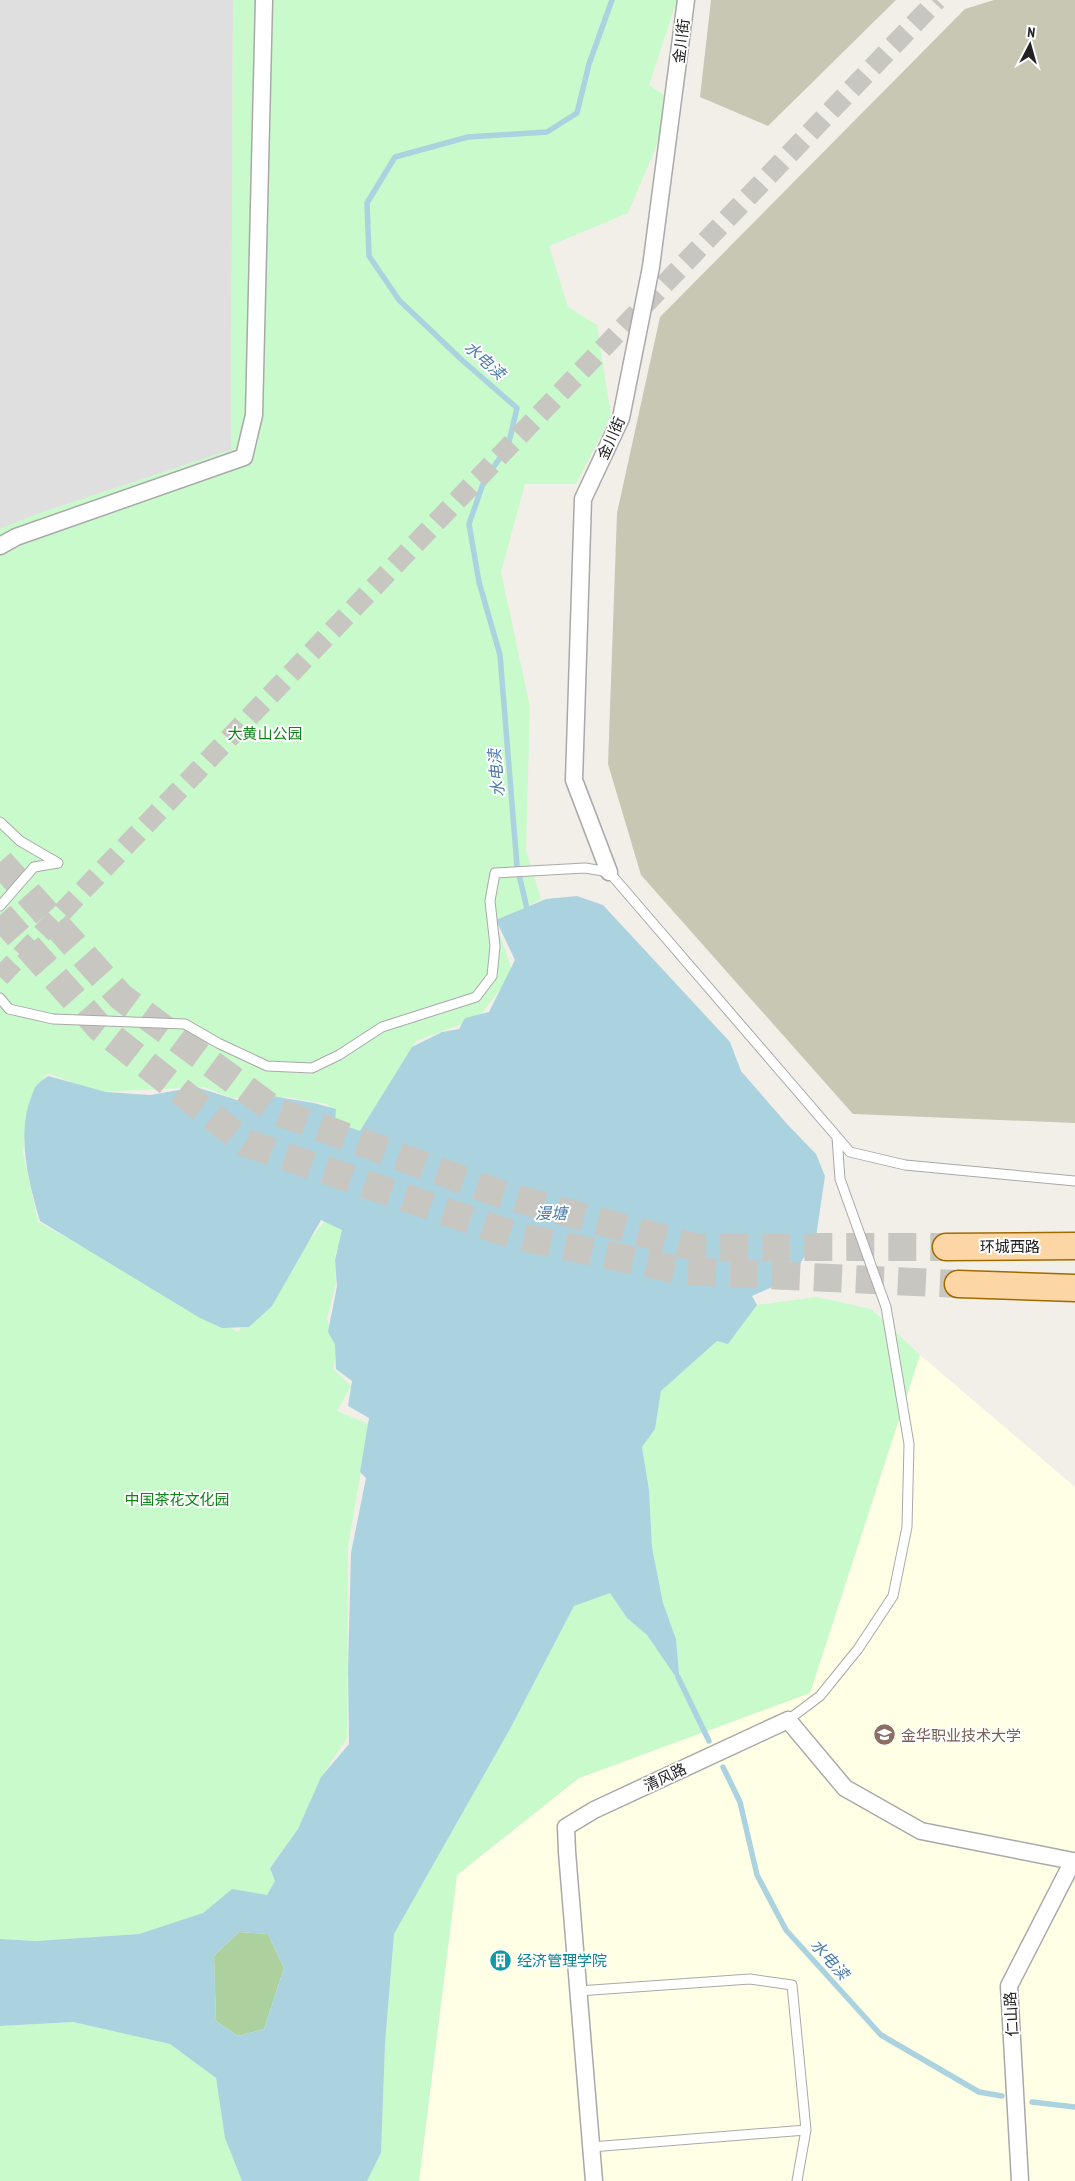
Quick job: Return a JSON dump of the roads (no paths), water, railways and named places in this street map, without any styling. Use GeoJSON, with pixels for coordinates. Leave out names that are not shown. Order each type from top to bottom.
{"type":"FeatureCollection","features":[{"type":"Feature","properties":{"kind":"main road","name":"环城西路"},"geometry":{"type":"LineString","coordinates":[[946,1247],[1075,1246]]}},
{"type":"Feature","properties":{"kind":"main road"},"geometry":{"type":"LineString","coordinates":[[958,1284],[1075,1288]]}},
{"type":"Feature","properties":{"kind":"street"},"geometry":{"type":"LineString","coordinates":[[0,546],[16,537],[244,457],[254,415],[264,0]]}},
{"type":"Feature","properties":{"kind":"street","name":"金川街"},"geometry":{"type":"LineString","coordinates":[[609,872],[574,780],[583,499],[621,418],[651,267],[686,0]]}},
{"type":"Feature","properties":{"kind":"street"},"geometry":{"type":"LineString","coordinates":[[788,1720],[845,1788],[921,1831],[1074,1861]]}},
{"type":"Feature","properties":{"kind":"street","name":"清风路"},"geometry":{"type":"LineString","coordinates":[[594,2181],[566,1827],[594,1810],[788,1720]]}},
{"type":"Feature","properties":{"kind":"street","name":"仁山路"},"geometry":{"type":"LineString","coordinates":[[1020,2181],[1009,1986],[1074,1861]]}},
{"type":"Feature","properties":{"kind":"lane"},"geometry":{"type":"LineString","coordinates":[[0,822],[20,842],[58,863],[34,867],[0,906]]}},
{"type":"Feature","properties":{"kind":"lane"},"geometry":{"type":"LineString","coordinates":[[0,998],[9,1010],[53,1019],[185,1024],[218,1043],[267,1066],[312,1068],[339,1055],[382,1027],[476,997],[492,976],[495,946],[490,901],[495,874],[585,868],[609,872],[850,1152],[905,1165],[1075,1181]]}},
{"type":"Feature","properties":{"kind":"lane"},"geometry":{"type":"LineString","coordinates":[[788,1720],[820,1696],[858,1649],[893,1596],[907,1527],[909,1444],[886,1307],[840,1179],[837,1137]]}},
{"type":"Feature","properties":{"kind":"lane"},"geometry":{"type":"LineString","coordinates":[[578,1991],[750,1979],[792,1985],[806,2130],[797,2181]]}},
{"type":"Feature","properties":{"kind":"lane"},"geometry":{"type":"LineString","coordinates":[[591,2146],[806,2130]]}},
{"type":"Feature","properties":{"kind":"water","name":"漫塘"},"geometry":{"type":"Polygon","coordinates":[[[577,896],[603,905],[730,1042],[741,1071],[816,1154],[825,1176],[816,1237],[787,1286],[777,1285],[752,1296],[757,1305],[728,1344],[717,1341],[661,1391],[655,1429],[642,1447],[649,1490],[652,1547],[663,1603],[676,1639],[680,1683],[647,1635],[627,1618],[610,1593],[574,1606],[510,1729],[394,1934],[385,2044],[381,2153],[367,2181],[242,2181],[225,2138],[216,2078],[170,2044],[73,2022],[0,2026],[0,1939],[36,1941],[139,1934],[203,1913],[232,1889],[267,1895],[275,1881],[270,1868],[298,1829],[321,1777],[349,1744],[348,1668],[351,1553],[366,1478],[360,1472],[369,1418],[348,1406],[352,1381],[336,1369],[335,1344],[328,1332],[337,1286],[335,1260],[342,1230],[321,1220],[272,1306],[249,1327],[222,1328],[200,1318],[40,1221],[31,1189],[25,1156],[25,1122],[28,1106],[35,1088],[48,1076],[106,1092],[150,1095],[196,1087],[237,1100],[272,1096],[314,1103],[336,1109],[335,1122],[360,1131],[412,1047],[442,1032],[459,1029],[465,1018],[489,1012],[515,960],[496,920],[546,899],[577,896]],[[239,1932],[214,1956],[216,2021],[238,2036],[264,2029],[284,1968],[268,1934],[239,1932]]]}},
{"type":"Feature","properties":{"kind":"waterway","name":"水电渎"},"geometry":{"type":"LineString","coordinates":[[528,913],[517,866],[500,655],[479,582],[469,524],[484,481],[508,446],[517,408],[463,361],[399,300],[369,256],[367,203],[395,157],[468,137],[547,132],[577,113],[589,64],[612,0]]}},
{"type":"Feature","properties":{"kind":"waterway"},"geometry":{"type":"LineString","coordinates":[[678,1677],[709,1741]]}},
{"type":"Feature","properties":{"kind":"waterway","name":"水电渎"},"geometry":{"type":"LineString","coordinates":[[723,1767],[740,1802],[757,1875],[786,1930],[881,2035],[979,2092],[1002,2096]]}},
{"type":"Feature","properties":{"kind":"waterway"},"geometry":{"type":"LineString","coordinates":[[1032,2102],[1075,2107]]}},
{"type":"Feature","properties":{"kind":"tunnel"},"geometry":{"type":"LineString","coordinates":[[0,977],[937,0]]}},
{"type":"Feature","properties":{"kind":"tunnel"},"geometry":{"type":"LineString","coordinates":[[0,862],[121,997],[274,1110],[503,1195],[694,1247],[946,1247]]}},
{"type":"Feature","properties":{"kind":"tunnel"},"geometry":{"type":"LineString","coordinates":[[0,915],[100,1028],[246,1143],[517,1236],[683,1271],[958,1284]]}},
{"type":"Feature","properties":{"kind":"place","name":"金华职业技术大学"},"geometry":{"type":"Point","coordinates":[885,1735]}},
{"type":"Feature","properties":{"kind":"place","name":"经济管理学院"},"geometry":{"type":"Point","coordinates":[501,1960]}},
{"type":"Feature","properties":{"kind":"park label","name":"大黄山公园"},"geometry":{"type":"Point","coordinates":[265,733]}},
{"type":"Feature","properties":{"kind":"park label","name":"中国茶花文化园"},"geometry":{"type":"Point","coordinates":[177,1499]}}]}
